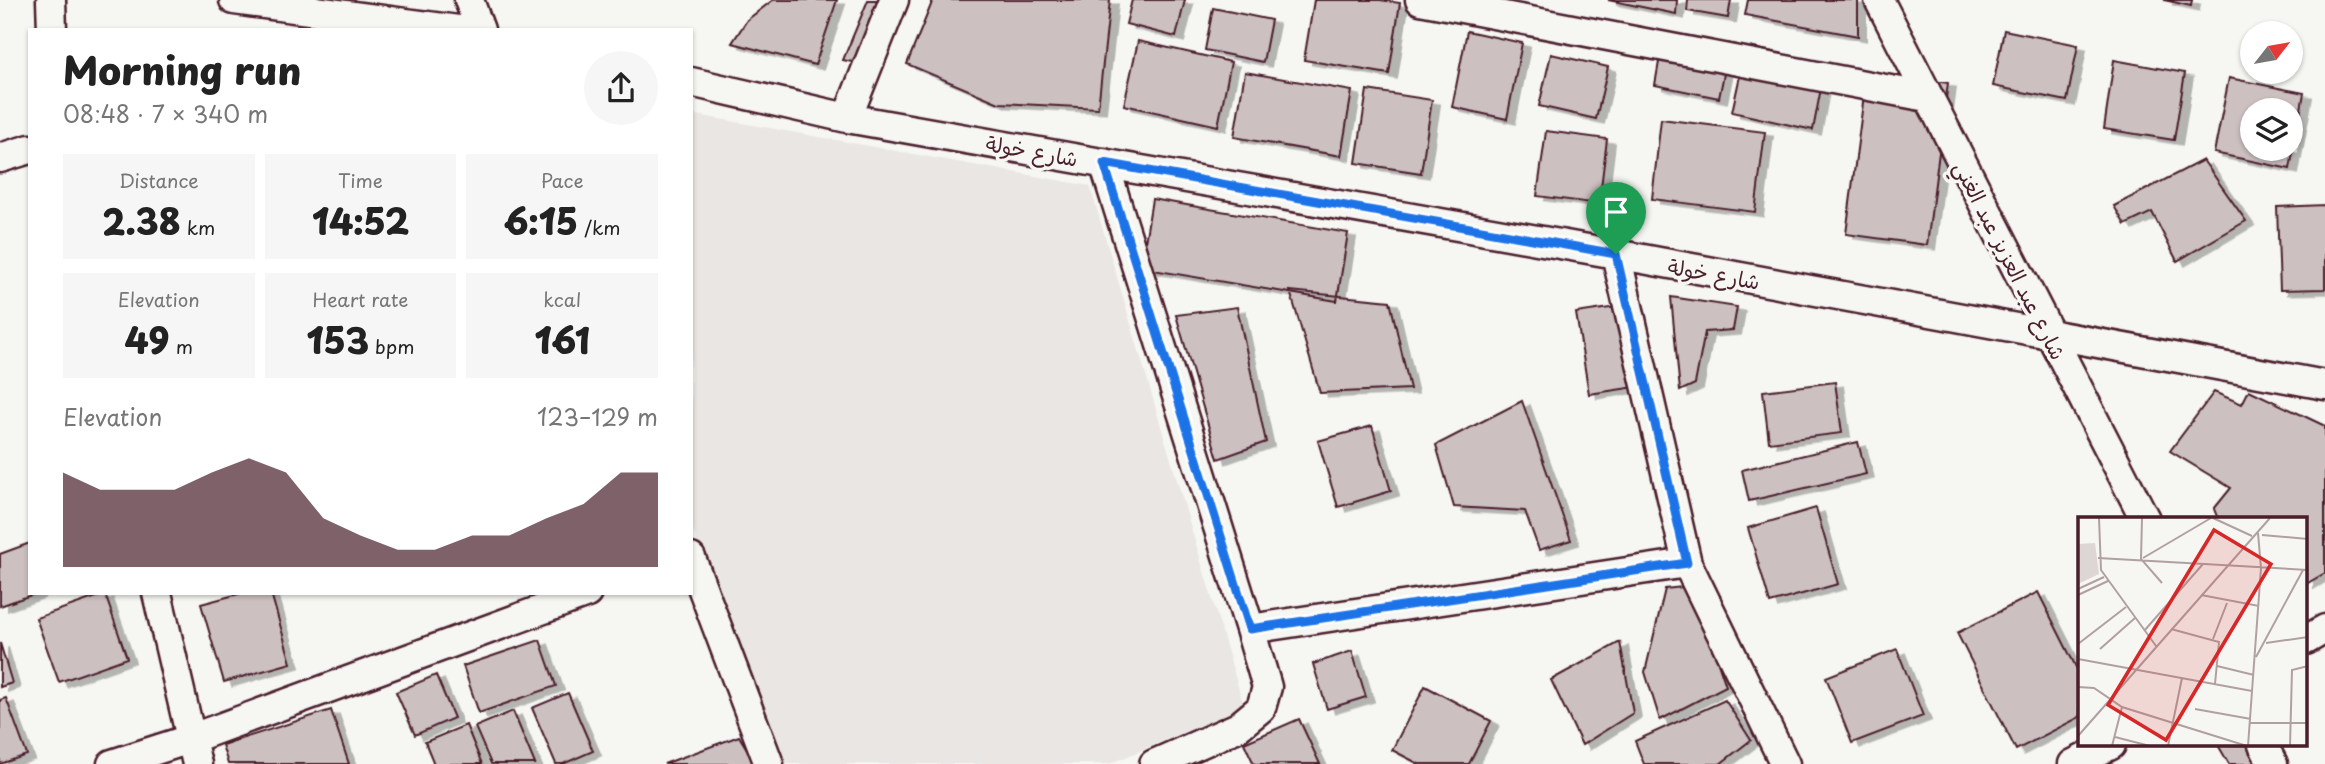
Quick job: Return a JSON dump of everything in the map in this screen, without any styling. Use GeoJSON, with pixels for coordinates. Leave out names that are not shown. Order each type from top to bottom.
{"type":"FeatureCollection","features":[{"type":"Feature","properties":{"kind":"street"},"geometry":{"type":"LineString","coordinates":[[51,0],[51,28]]}},
{"type":"Feature","properties":{"kind":"street"},"geometry":{"type":"LineString","coordinates":[[234,0],[443,28]]}},
{"type":"Feature","properties":{"kind":"street"},"geometry":{"type":"LineString","coordinates":[[469,0],[479,28]]}},
{"type":"Feature","properties":{"kind":"street"},"geometry":{"type":"LineString","coordinates":[[847,118],[894,0]]}},
{"type":"Feature","properties":{"kind":"street"},"geometry":{"type":"LineString","coordinates":[[1420,0],[1927,97]]}},
{"type":"Feature","properties":{"kind":"street","name":"شارع عبد العزيز عبد الغني"},"geometry":{"type":"LineString","coordinates":[[1879,0],[2144,517]]}},
{"type":"Feature","properties":{"kind":"street","name":"شارع خولة"},"geometry":{"type":"LineString","coordinates":[[693,82],[847,118],[1616,254],[2325,385]]}},
{"type":"Feature","properties":{"kind":"street"},"geometry":{"type":"LineString","coordinates":[[0,158],[28,150]]}},
{"type":"Feature","properties":{"kind":"street"},"geometry":{"type":"LineString","coordinates":[[1104,163],[1267,687],[1261,708],[1238,727],[1154,764]]}},
{"type":"Feature","properties":{"kind":"street"},"geometry":{"type":"LineString","coordinates":[[1616,254],[1687,563],[1785,764]]}},
{"type":"Feature","properties":{"kind":"street"},"geometry":{"type":"LineString","coordinates":[[693,563],[769,764]]}},
{"type":"Feature","properties":{"kind":"street"},"geometry":{"type":"LineString","coordinates":[[1250,629],[1687,563]]}},
{"type":"Feature","properties":{"kind":"street"},"geometry":{"type":"LineString","coordinates":[[156,595],[193,752]]}},
{"type":"Feature","properties":{"kind":"street"},"geometry":{"type":"LineString","coordinates":[[112,764],[193,752],[582,595]]}},
{"type":"Feature","properties":{"kind":"street"},"geometry":{"type":"LineString","coordinates":[[2308,639],[2325,628]]}},
{"type":"Feature","properties":{"kind":"street"},"geometry":{"type":"LineString","coordinates":[[2073,764],[2109,746]]}},
{"type":"Feature","properties":{"kind":"street"},"geometry":{"type":"LineString","coordinates":[[2264,746],[2273,764]]}},
{"type":"Feature","properties":{"kind":"shaded area"},"geometry":{"type":"Polygon","coordinates":[[[693,114],[1090,186],[1244,707],[1109,764],[786,764],[693,530],[693,114]]]}},
{"type":"Feature","properties":{"kind":"building"},"geometry":{"type":"Polygon","coordinates":[[[773,0],[837,0],[815,65],[732,43],[747,20],[773,0]]]}},
{"type":"Feature","properties":{"kind":"building"},"geometry":{"type":"Polygon","coordinates":[[[868,0],[891,0],[857,63],[843,60],[868,0]]]}},
{"type":"Feature","properties":{"kind":"building"},"geometry":{"type":"Polygon","coordinates":[[[933,0],[1110,0],[1098,108],[999,103],[907,64],[933,0]]]}},
{"type":"Feature","properties":{"kind":"building"},"geometry":{"type":"Polygon","coordinates":[[[1132,0],[1185,0],[1176,37],[1126,24],[1132,0]]]}},
{"type":"Feature","properties":{"kind":"building"},"geometry":{"type":"Polygon","coordinates":[[[1314,0],[1380,0],[1400,3],[1389,74],[1304,60],[1314,0]]]}},
{"type":"Feature","properties":{"kind":"building"},"geometry":{"type":"Polygon","coordinates":[[[1608,0],[1677,0],[1676,14],[1608,0]]]}},
{"type":"Feature","properties":{"kind":"building"},"geometry":{"type":"Polygon","coordinates":[[[1688,0],[1731,0],[1728,18],[1687,11],[1688,0]]]}},
{"type":"Feature","properties":{"kind":"building"},"geometry":{"type":"Polygon","coordinates":[[[1748,0],[1858,0],[1858,36],[1745,15],[1748,0]]]}},
{"type":"Feature","properties":{"kind":"building"},"geometry":{"type":"Polygon","coordinates":[[[2164,0],[2192,0],[2191,6],[2164,0]]]}},
{"type":"Feature","properties":{"kind":"building"},"geometry":{"type":"Polygon","coordinates":[[[1213,8],[1271,20],[1263,62],[1205,50],[1213,8]]]}},
{"type":"Feature","properties":{"kind":"building"},"geometry":{"type":"Polygon","coordinates":[[[2004,30],[2078,45],[2067,101],[1993,86],[2004,30]]]}},
{"type":"Feature","properties":{"kind":"building"},"geometry":{"type":"Polygon","coordinates":[[[1467,31],[1522,43],[1507,119],[1452,107],[1467,31]]]}},
{"type":"Feature","properties":{"kind":"building"},"geometry":{"type":"Polygon","coordinates":[[[1138,41],[1231,62],[1218,126],[1124,105],[1138,41]]]}},
{"type":"Feature","properties":{"kind":"building"},"geometry":{"type":"Polygon","coordinates":[[[1551,54],[1608,67],[1596,119],[1539,106],[1551,54]]]}},
{"type":"Feature","properties":{"kind":"building"},"geometry":{"type":"Polygon","coordinates":[[[1660,56],[1725,69],[1719,98],[1655,85],[1660,56]]]}},
{"type":"Feature","properties":{"kind":"building"},"geometry":{"type":"Polygon","coordinates":[[[2114,60],[2185,73],[2174,140],[2104,129],[2114,60]]]}},
{"type":"Feature","properties":{"kind":"building"},"geometry":{"type":"Polygon","coordinates":[[[1741,71],[1821,88],[1813,130],[1732,112],[1741,71]]]}},
{"type":"Feature","properties":{"kind":"building"},"geometry":{"type":"Polygon","coordinates":[[[1245,72],[1352,91],[1341,156],[1234,137],[1245,72]]]}},
{"type":"Feature","properties":{"kind":"building"},"geometry":{"type":"Polygon","coordinates":[[[1867,72],[1948,83],[1927,245],[1846,234],[1867,72]]]}},
{"type":"Feature","properties":{"kind":"building"},"geometry":{"type":"Polygon","coordinates":[[[2229,78],[2240,80],[2240,84],[2259,84],[2304,93],[2303,98],[2240,98],[2240,158],[2214,153],[2229,78]]]}},
{"type":"Feature","properties":{"kind":"building"},"geometry":{"type":"Polygon","coordinates":[[[1367,90],[1432,100],[1421,173],[1356,163],[1367,90]]]}},
{"type":"Feature","properties":{"kind":"building"},"geometry":{"type":"Polygon","coordinates":[[[1661,119],[1765,132],[1755,212],[1652,199],[1661,119]]]}},
{"type":"Feature","properties":{"kind":"building"},"geometry":{"type":"Polygon","coordinates":[[[1546,131],[1607,139],[1599,204],[1537,196],[1546,131]]]}},
{"type":"Feature","properties":{"kind":"building"},"geometry":{"type":"Polygon","coordinates":[[[2203,160],[2246,221],[2177,261],[2152,212],[2125,225],[2114,206],[2203,160]]]}},
{"type":"Feature","properties":{"kind":"building"},"geometry":{"type":"Polygon","coordinates":[[[2252,161],[2291,161],[2290,169],[2252,161]]]}},
{"type":"Feature","properties":{"kind":"building"},"geometry":{"type":"Polygon","coordinates":[[[1152,199],[1348,233],[1337,301],[1141,268],[1152,199]]]}},
{"type":"Feature","properties":{"kind":"building"},"geometry":{"type":"Polygon","coordinates":[[[2325,205],[2325,289],[2280,290],[2277,207],[2325,205]]]}},
{"type":"Feature","properties":{"kind":"building"},"geometry":{"type":"Polygon","coordinates":[[[1290,291],[1390,301],[1410,389],[1320,393],[1290,291]]]}},
{"type":"Feature","properties":{"kind":"building"},"geometry":{"type":"Polygon","coordinates":[[[1671,297],[1737,307],[1733,330],[1705,332],[1695,384],[1680,391],[1671,297]]]}},
{"type":"Feature","properties":{"kind":"building"},"geometry":{"type":"Polygon","coordinates":[[[1637,304],[1649,385],[1589,394],[1576,313],[1637,304]]]}},
{"type":"Feature","properties":{"kind":"building"},"geometry":{"type":"Polygon","coordinates":[[[1237,307],[1266,442],[1218,459],[1176,315],[1237,307]]]}},
{"type":"Feature","properties":{"kind":"building"},"geometry":{"type":"Polygon","coordinates":[[[1835,382],[1842,433],[1769,442],[1763,391],[1835,382]]]}},
{"type":"Feature","properties":{"kind":"building"},"geometry":{"type":"Polygon","coordinates":[[[2249,390],[2325,426],[2325,573],[2308,583],[2308,517],[2217,517],[2214,509],[2231,488],[2170,451],[2214,392],[2242,404],[2249,390]]]}},
{"type":"Feature","properties":{"kind":"building"},"geometry":{"type":"Polygon","coordinates":[[[1522,401],[1571,540],[1539,550],[1525,511],[1454,507],[1436,445],[1522,401]]]}},
{"type":"Feature","properties":{"kind":"building"},"geometry":{"type":"Polygon","coordinates":[[[1372,426],[1391,491],[1338,507],[1318,441],[1372,426]]]}},
{"type":"Feature","properties":{"kind":"building"},"geometry":{"type":"Polygon","coordinates":[[[1858,442],[1866,474],[1749,501],[1742,470],[1858,442]]]}},
{"type":"Feature","properties":{"kind":"building"},"geometry":{"type":"Polygon","coordinates":[[[1816,508],[1838,584],[1770,603],[1748,528],[1816,508]]]}},
{"type":"Feature","properties":{"kind":"building"},"geometry":{"type":"Polygon","coordinates":[[[28,544],[28,595],[31,595],[0,606],[0,554],[28,544]]]}},
{"type":"Feature","properties":{"kind":"building"},"geometry":{"type":"Polygon","coordinates":[[[1692,586],[1726,686],[1660,720],[1645,672],[1665,589],[1692,586]]]}},
{"type":"Feature","properties":{"kind":"building"},"geometry":{"type":"Polygon","coordinates":[[[2038,592],[2078,671],[2078,718],[2016,750],[1957,633],[2038,592]]]}},
{"type":"Feature","properties":{"kind":"building"},"geometry":{"type":"Polygon","coordinates":[[[105,595],[127,658],[59,682],[36,618],[105,595]]]}},
{"type":"Feature","properties":{"kind":"building"},"geometry":{"type":"Polygon","coordinates":[[[235,595],[272,595],[291,663],[224,682],[201,604],[235,595]]]}},
{"type":"Feature","properties":{"kind":"building"},"geometry":{"type":"Polygon","coordinates":[[[540,640],[556,686],[479,713],[463,666],[540,640]]]}},
{"type":"Feature","properties":{"kind":"building"},"geometry":{"type":"Polygon","coordinates":[[[1620,642],[1633,713],[1582,745],[1551,680],[1620,642]]]}},
{"type":"Feature","properties":{"kind":"building"},"geometry":{"type":"Polygon","coordinates":[[[0,643],[12,683],[0,687],[0,643]]]}},
{"type":"Feature","properties":{"kind":"building"},"geometry":{"type":"Polygon","coordinates":[[[1897,649],[1923,716],[1852,743],[1826,677],[1897,649]]]}},
{"type":"Feature","properties":{"kind":"building"},"geometry":{"type":"Polygon","coordinates":[[[1352,651],[1366,697],[1327,709],[1313,664],[1352,651]]]}},
{"type":"Feature","properties":{"kind":"building"},"geometry":{"type":"Polygon","coordinates":[[[436,675],[454,718],[415,735],[396,692],[436,675]]]}},
{"type":"Feature","properties":{"kind":"building"},"geometry":{"type":"Polygon","coordinates":[[[1425,686],[1491,721],[1469,764],[1419,764],[1392,750],[1425,686]]]}},
{"type":"Feature","properties":{"kind":"building"},"geometry":{"type":"Polygon","coordinates":[[[568,693],[593,751],[563,764],[556,764],[532,708],[568,693]]]}},
{"type":"Feature","properties":{"kind":"building"},"geometry":{"type":"Polygon","coordinates":[[[6,698],[27,755],[0,764],[0,700],[6,698]]]}},
{"type":"Feature","properties":{"kind":"building"},"geometry":{"type":"Polygon","coordinates":[[[1725,700],[1751,740],[1720,764],[1644,764],[1635,741],[1725,700]]]}},
{"type":"Feature","properties":{"kind":"building"},"geometry":{"type":"Polygon","coordinates":[[[331,710],[349,764],[228,764],[222,745],[331,710]]]}},
{"type":"Feature","properties":{"kind":"building"},"geometry":{"type":"Polygon","coordinates":[[[513,711],[535,764],[491,764],[475,727],[513,711]]]}},
{"type":"Feature","properties":{"kind":"building"},"geometry":{"type":"Polygon","coordinates":[[[1299,719],[1320,764],[1254,764],[1244,743],[1299,719]]]}},
{"type":"Feature","properties":{"kind":"building"},"geometry":{"type":"Polygon","coordinates":[[[466,725],[482,764],[434,764],[425,742],[466,725]]]}},
{"type":"Feature","properties":{"kind":"building"},"geometry":{"type":"Polygon","coordinates":[[[739,736],[756,764],[664,764],[739,736]]]}},
{"type":"Feature","properties":{"kind":"building"},"geometry":{"type":"Polygon","coordinates":[[[2219,746],[2253,746],[2263,764],[2229,764],[2219,746]]]}},
{"type":"Feature","properties":{"kind":"route"},"geometry":{"type":"LineString","coordinates":[[1104,163],[1616,254],[1687,563],[1250,629],[1104,163]]}}]}
